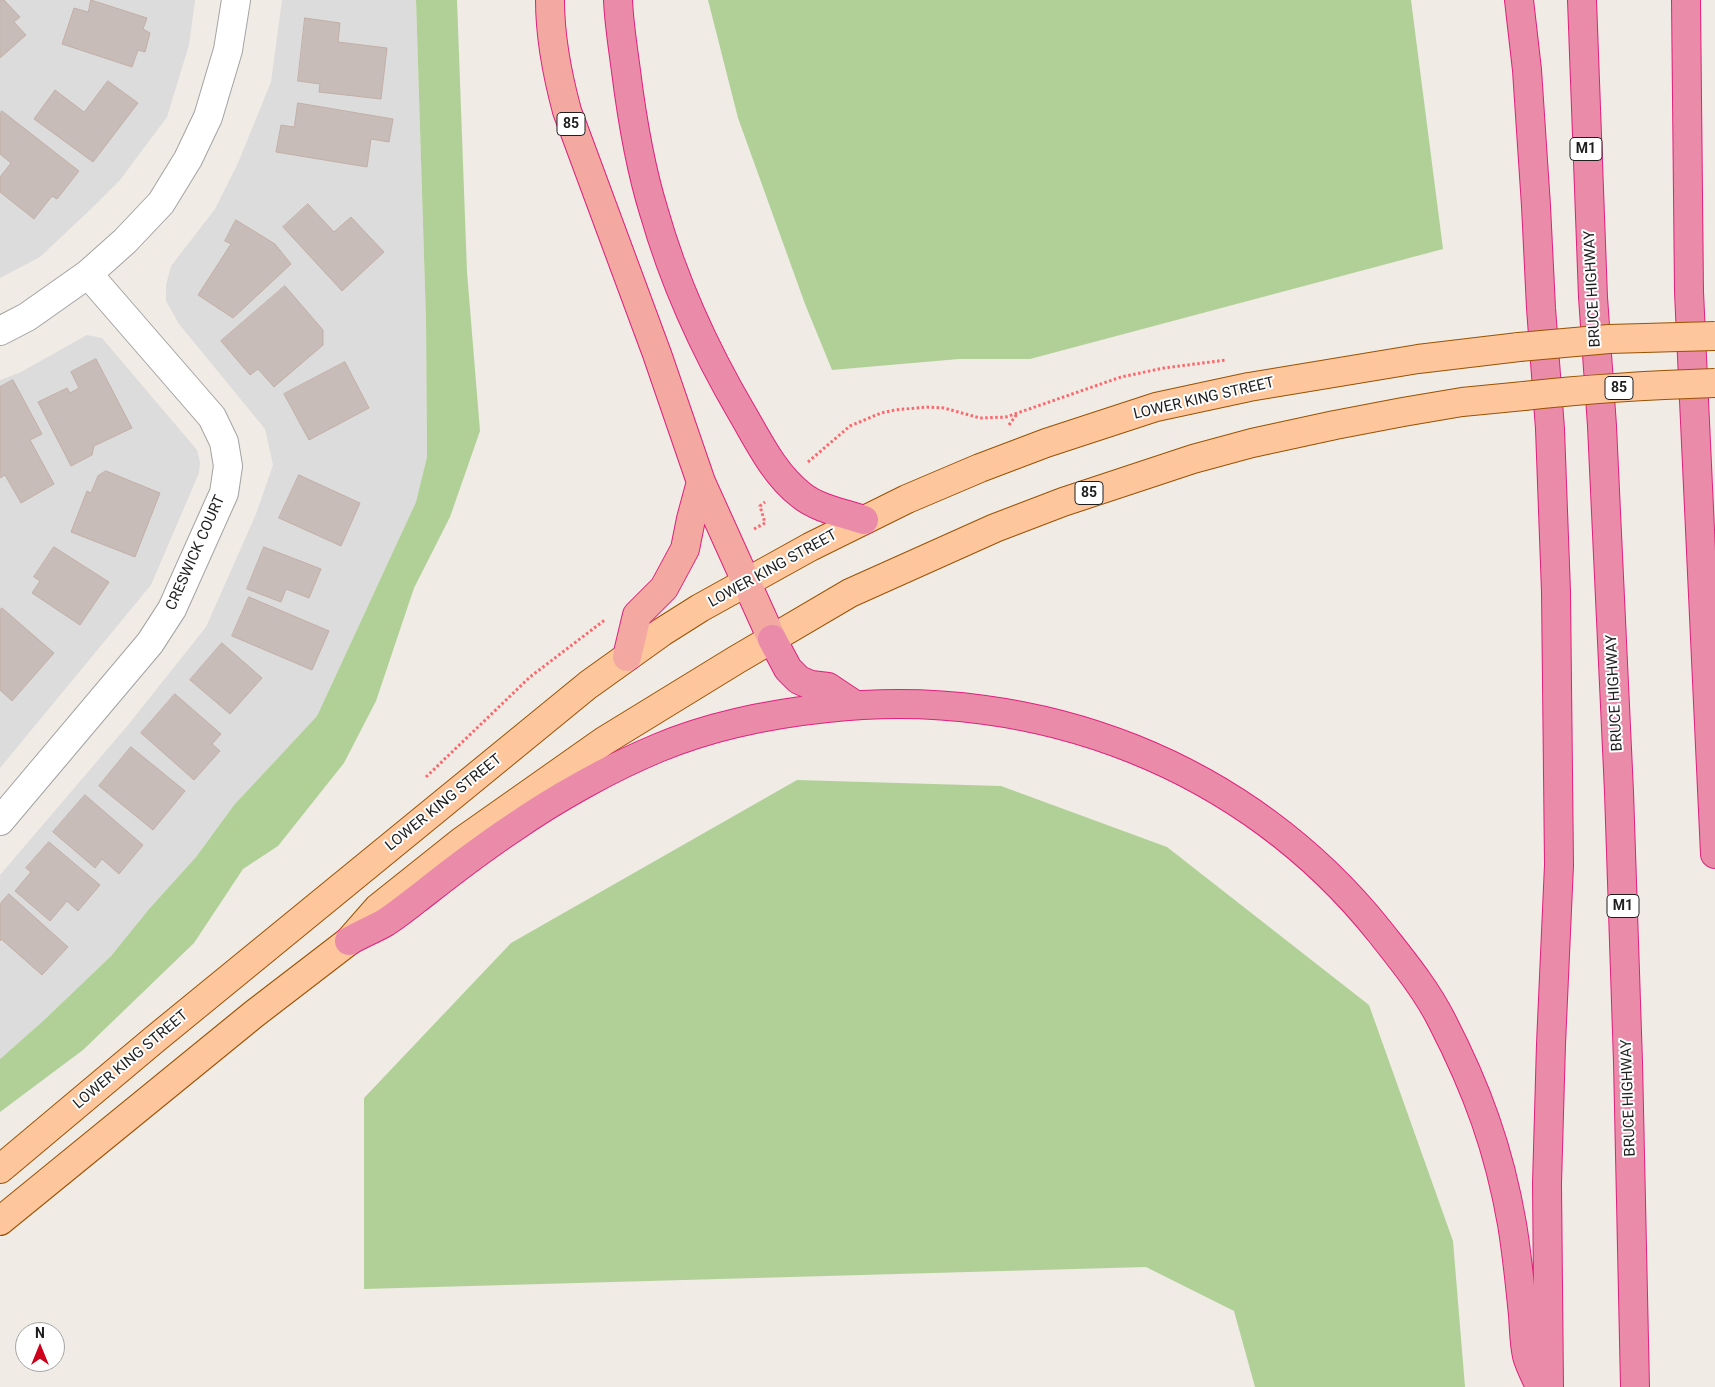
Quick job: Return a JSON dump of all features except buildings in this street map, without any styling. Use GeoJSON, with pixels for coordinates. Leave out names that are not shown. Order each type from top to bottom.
{"type":"FeatureCollection","features":[{"type":"Feature","properties":{"kind":"highway","name":"85"},"geometry":{"type":"LineString","coordinates":[[550,0],[553,49],[566,111],[647,327],[701,482],[772,639]]}},
{"type":"Feature","properties":{"kind":"highway"},"geometry":{"type":"LineString","coordinates":[[618,0],[629,96],[639,156],[653,211],[668,257],[697,328],[733,397],[780,474],[802,497],[814,504],[864,520]]}},
{"type":"Feature","properties":{"kind":"highway"},"geometry":{"type":"LineString","coordinates":[[1519,0],[1527,70],[1550,429],[1556,592],[1558,865],[1547,1184],[1549,1387]]}},
{"type":"Feature","properties":{"kind":"highway","name":"BRUCE HIGHWAY"},"geometry":{"type":"LineString","coordinates":[[1582,0],[1593,297],[1602,426],[1619,792],[1628,1062],[1635,1387]]}},
{"type":"Feature","properties":{"kind":"highway"},"geometry":{"type":"LineString","coordinates":[[1686,0],[1689,292],[1715,854]]}},
{"type":"Feature","properties":{"kind":"highway"},"geometry":{"type":"LineString","coordinates":[[627,657],[637,615],[664,588],[685,548],[701,482]]}},
{"type":"Feature","properties":{"kind":"highway"},"geometry":{"type":"LineString","coordinates":[[772,639],[788,669],[799,680],[811,685],[828,687],[854,705]]}},
{"type":"Feature","properties":{"kind":"highway"},"geometry":{"type":"LineString","coordinates":[[349,940],[387,921],[521,822],[563,796],[654,749],[710,728],[752,718],[795,711],[854,705],[901,703],[950,705],[1001,711],[1084,732],[1140,750],[1176,766],[1212,786],[1255,814],[1328,874],[1360,906],[1422,988],[1440,1016],[1482,1108],[1496,1149],[1513,1227],[1527,1357],[1540,1387]]}},
{"type":"Feature","properties":{"kind":"main road","name":"LOWER KING STREET"},"geometry":{"type":"LineString","coordinates":[[0,1169],[323,901],[588,685],[662,632],[747,581],[907,499],[1046,443],[1156,407],[1249,387],[1418,359],[1519,347],[1610,339],[1715,336]]}},
{"type":"Feature","properties":{"kind":"main road","name":"85"},"geometry":{"type":"LineString","coordinates":[[772,639],[850,593],[995,528],[1064,502],[1184,462],[1252,443],[1335,425],[1462,402],[1655,386],[1715,383]]}},
{"type":"Feature","properties":{"kind":"main road"},"geometry":{"type":"LineString","coordinates":[[0,1221],[254,1014],[349,940],[378,908],[462,841],[604,740],[772,639]]}},
{"type":"Feature","properties":{"kind":"street"},"geometry":{"type":"LineString","coordinates":[[0,331],[27,317],[88,274],[126,241],[161,203],[188,159],[208,117],[228,50],[236,0]]}},
{"type":"Feature","properties":{"kind":"street","name":"CRESWICK COURT"},"geometry":{"type":"LineString","coordinates":[[0,821],[150,643],[172,609],[224,493],[228,466],[224,442],[212,417],[88,274]]}},
{"type":"Feature","properties":{"kind":"shaded area"},"geometry":{"type":"Polygon","coordinates":[[[0,0],[195,1],[189,45],[167,117],[120,180],[91,209],[40,257],[0,278],[0,0]]]}},
{"type":"Feature","properties":{"kind":"shaded area"},"geometry":{"type":"Polygon","coordinates":[[[282,0],[416,0],[426,321],[427,457],[416,502],[317,716],[234,805],[196,857],[149,909],[111,956],[0,1059],[0,875],[128,725],[206,627],[256,514],[273,465],[265,429],[179,324],[166,301],[166,285],[171,266],[215,209],[238,163],[271,82],[282,0]]]}},
{"type":"Feature","properties":{"kind":"shaded area"},"geometry":{"type":"Polygon","coordinates":[[[87,335],[102,338],[197,450],[200,462],[199,473],[151,585],[0,768],[0,380],[19,373],[87,335]]]}},
{"type":"Feature","properties":{"kind":"green space"},"geometry":{"type":"Polygon","coordinates":[[[416,0],[457,0],[467,272],[480,431],[450,517],[414,588],[376,701],[344,763],[278,846],[243,869],[194,943],[83,1050],[0,1112],[0,1059],[111,956],[149,909],[196,857],[234,805],[317,716],[416,502],[427,457],[426,321],[416,0]]]}},
{"type":"Feature","properties":{"kind":"green space"},"geometry":{"type":"Polygon","coordinates":[[[708,0],[1411,0],[1443,249],[1030,359],[959,359],[832,370],[805,304],[738,118],[708,0]]]}},
{"type":"Feature","properties":{"kind":"green space"},"geometry":{"type":"Polygon","coordinates":[[[797,780],[1001,786],[1167,847],[1369,1005],[1453,1241],[1465,1387],[1255,1387],[1234,1311],[1146,1267],[364,1289],[364,1098],[511,943],[797,780]]]}}]}
